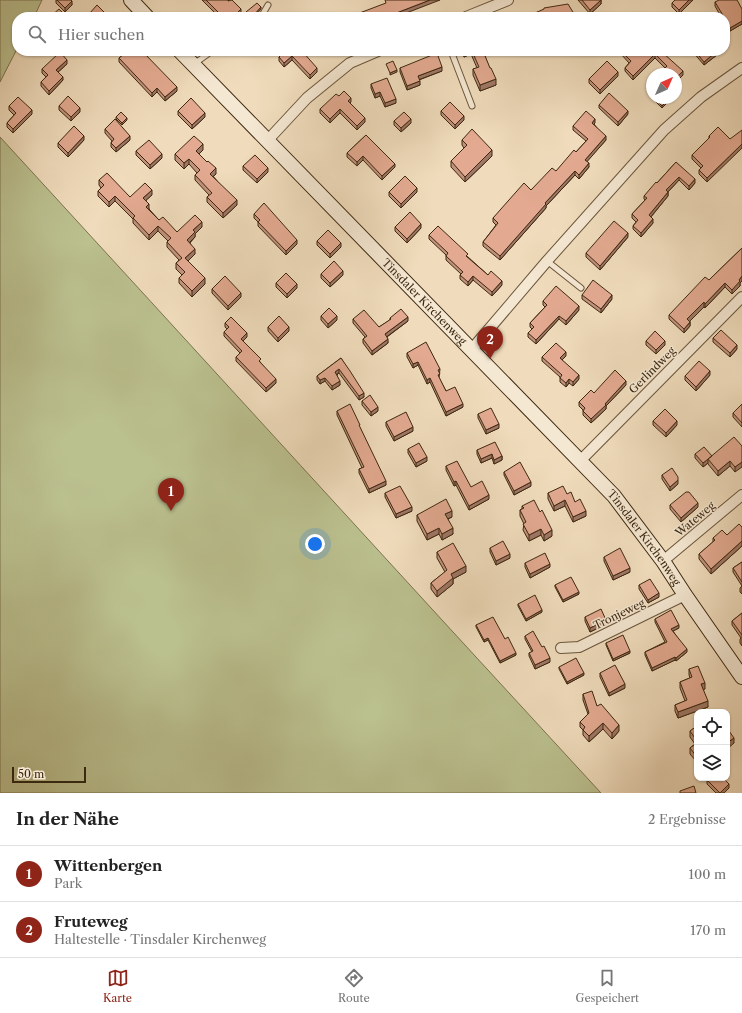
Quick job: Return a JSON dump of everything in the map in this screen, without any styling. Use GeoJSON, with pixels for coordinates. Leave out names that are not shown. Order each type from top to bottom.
{"type":"FeatureCollection","features":[{"type":"Feature","properties":{"kind":"street"},"geometry":{"type":"LineString","coordinates":[[131,0],[142,12]]}},
{"type":"Feature","properties":{"kind":"street"},"geometry":{"type":"LineString","coordinates":[[478,12],[508,0]]}},
{"type":"Feature","properties":{"kind":"street","name":"Tinsdaler Kirchenweg"},"geometry":{"type":"LineString","coordinates":[[185,56],[614,496],[663,561],[742,677]]}},
{"type":"Feature","properties":{"kind":"street"},"geometry":{"type":"LineString","coordinates":[[267,141],[307,98],[350,63],[366,56]]}},
{"type":"Feature","properties":{"kind":"street"},"geometry":{"type":"LineString","coordinates":[[472,349],[664,130],[701,97],[742,68]]}},
{"type":"Feature","properties":{"kind":"street","name":"Gerlindweg"},"geometry":{"type":"LineString","coordinates":[[580,460],[742,297]]}},
{"type":"Feature","properties":{"kind":"street","name":"Wateweg"},"geometry":{"type":"LineString","coordinates":[[663,561],[742,495]]}},
{"type":"Feature","properties":{"kind":"street","name":"Tronjeweg"},"geometry":{"type":"LineString","coordinates":[[561,648],[579,647],[685,595]]}},
{"type":"Feature","properties":{"kind":"lane"},"geometry":{"type":"LineString","coordinates":[[264,12],[268,5]]}},
{"type":"Feature","properties":{"kind":"lane"},"geometry":{"type":"LineString","coordinates":[[193,65],[205,56]]}},
{"type":"Feature","properties":{"kind":"lane"},"geometry":{"type":"LineString","coordinates":[[453,56],[472,106]]}},
{"type":"Feature","properties":{"kind":"lane"},"geometry":{"type":"LineString","coordinates":[[548,262],[581,288]]}},
{"type":"Feature","properties":{"kind":"green space"},"geometry":{"type":"Polygon","coordinates":[[[0,0],[42,0],[36,12],[12,12],[12,56],[13,56],[0,82],[0,0]]]}},
{"type":"Feature","properties":{"kind":"green space"},"geometry":{"type":"Polygon","coordinates":[[[0,137],[451,629],[601,793],[0,793],[0,137]]]}},
{"type":"Feature","properties":{"kind":"building"},"geometry":{"type":"Polygon","coordinates":[[[57,0],[71,0],[72,1],[65,8],[57,0]]]}},
{"type":"Feature","properties":{"kind":"building"},"geometry":{"type":"Polygon","coordinates":[[[206,0],[232,0],[241,9],[238,12],[218,12],[206,0]]]}},
{"type":"Feature","properties":{"kind":"building"},"geometry":{"type":"Polygon","coordinates":[[[385,0],[430,0],[399,12],[362,12],[386,3],[385,0]]]}},
{"type":"Feature","properties":{"kind":"building"},"geometry":{"type":"Polygon","coordinates":[[[582,0],[601,0],[590,10],[582,0]]]}},
{"type":"Feature","properties":{"kind":"building"},"geometry":{"type":"Polygon","coordinates":[[[675,0],[689,0],[679,10],[672,3],[675,0]]]}},
{"type":"Feature","properties":{"kind":"building"},"geometry":{"type":"Polygon","coordinates":[[[719,0],[737,0],[742,9],[742,21],[730,28],[730,12],[721,12],[715,2],[719,0]]]}},
{"type":"Feature","properties":{"kind":"building"},"geometry":{"type":"Polygon","coordinates":[[[257,3],[261,7],[256,12],[246,12],[257,3]]]}},
{"type":"Feature","properties":{"kind":"building"},"geometry":{"type":"Polygon","coordinates":[[[568,4],[573,12],[537,12],[544,8],[568,4]]]}},
{"type":"Feature","properties":{"kind":"building"},"geometry":{"type":"Polygon","coordinates":[[[97,5],[104,12],[91,12],[97,5]]]}},
{"type":"Feature","properties":{"kind":"building"},"geometry":{"type":"Polygon","coordinates":[[[56,56],[64,56],[67,60],[56,70],[63,77],[49,91],[41,82],[48,75],[42,69],[56,56]]]}},
{"type":"Feature","properties":{"kind":"building"},"geometry":{"type":"Polygon","coordinates":[[[122,56],[147,56],[177,87],[165,97],[157,88],[152,93],[119,58],[122,56]]]}},
{"type":"Feature","properties":{"kind":"building"},"geometry":{"type":"Polygon","coordinates":[[[280,56],[292,56],[284,63],[279,57],[280,56]]]}},
{"type":"Feature","properties":{"kind":"building"},"geometry":{"type":"Polygon","coordinates":[[[292,56],[306,56],[317,68],[310,75],[292,56]]]}},
{"type":"Feature","properties":{"kind":"building"},"geometry":{"type":"Polygon","coordinates":[[[430,56],[438,56],[442,67],[418,76],[420,81],[407,86],[400,68],[430,56]]]}},
{"type":"Feature","properties":{"kind":"building"},"geometry":{"type":"Polygon","coordinates":[[[474,56],[485,56],[496,79],[480,85],[473,69],[479,67],[474,56]]]}},
{"type":"Feature","properties":{"kind":"building"},"geometry":{"type":"Polygon","coordinates":[[[626,56],[653,56],[633,76],[625,68],[631,61],[626,56]]]}},
{"type":"Feature","properties":{"kind":"building"},"geometry":{"type":"Polygon","coordinates":[[[657,56],[666,56],[680,68],[665,68],[667,66],[657,56]]]}},
{"type":"Feature","properties":{"kind":"building"},"geometry":{"type":"Polygon","coordinates":[[[699,56],[711,56],[704,62],[699,56]]]}},
{"type":"Feature","properties":{"kind":"building"},"geometry":{"type":"Polygon","coordinates":[[[393,61],[397,70],[390,73],[386,64],[393,61]]]}},
{"type":"Feature","properties":{"kind":"building"},"geometry":{"type":"Polygon","coordinates":[[[607,61],[618,72],[600,90],[589,79],[607,61]]]}},
{"type":"Feature","properties":{"kind":"building"},"geometry":{"type":"Polygon","coordinates":[[[387,78],[396,99],[385,103],[380,92],[375,94],[371,84],[387,78]]]}},
{"type":"Feature","properties":{"kind":"building"},"geometry":{"type":"Polygon","coordinates":[[[344,91],[351,98],[348,101],[365,118],[357,126],[340,109],[330,119],[320,109],[336,94],[339,96],[344,91]]]}},
{"type":"Feature","properties":{"kind":"building"},"geometry":{"type":"Polygon","coordinates":[[[609,93],[628,111],[618,122],[599,105],[609,93]]]}},
{"type":"Feature","properties":{"kind":"building"},"geometry":{"type":"Polygon","coordinates":[[[68,96],[80,108],[71,117],[59,106],[68,96]]]}},
{"type":"Feature","properties":{"kind":"building"},"geometry":{"type":"Polygon","coordinates":[[[18,97],[32,110],[13,129],[7,123],[16,113],[9,106],[18,97]]]}},
{"type":"Feature","properties":{"kind":"building"},"geometry":{"type":"Polygon","coordinates":[[[191,98],[205,113],[192,125],[178,111],[191,98]]]}},
{"type":"Feature","properties":{"kind":"building"},"geometry":{"type":"Polygon","coordinates":[[[450,102],[464,116],[455,125],[441,111],[450,102]]]}},
{"type":"Feature","properties":{"kind":"building"},"geometry":{"type":"Polygon","coordinates":[[[586,111],[595,119],[592,123],[606,136],[585,160],[589,163],[579,175],[575,171],[545,203],[546,204],[500,256],[483,242],[498,223],[493,218],[524,183],[531,190],[552,168],[556,171],[574,150],[576,152],[588,139],[573,126],[586,111]]]}},
{"type":"Feature","properties":{"kind":"building"},"geometry":{"type":"Polygon","coordinates":[[[121,112],[127,118],[122,123],[116,117],[121,112]]]}},
{"type":"Feature","properties":{"kind":"building"},"geometry":{"type":"Polygon","coordinates":[[[404,112],[411,119],[401,128],[394,121],[404,112]]]}},
{"type":"Feature","properties":{"kind":"building"},"geometry":{"type":"Polygon","coordinates":[[[115,119],[130,136],[116,148],[111,143],[114,139],[105,129],[115,119]]]}},
{"type":"Feature","properties":{"kind":"building"},"geometry":{"type":"Polygon","coordinates":[[[74,126],[84,136],[68,153],[58,143],[74,126]]]}},
{"type":"Feature","properties":{"kind":"building"},"geometry":{"type":"Polygon","coordinates":[[[718,127],[730,139],[742,130],[742,144],[707,178],[699,170],[703,166],[692,155],[718,127]]]}},
{"type":"Feature","properties":{"kind":"building"},"geometry":{"type":"Polygon","coordinates":[[[472,129],[492,150],[465,177],[451,161],[467,145],[462,140],[472,129]]]}},
{"type":"Feature","properties":{"kind":"building"},"geometry":{"type":"Polygon","coordinates":[[[366,135],[395,164],[382,176],[363,156],[357,162],[347,153],[366,135]]]}},
{"type":"Feature","properties":{"kind":"building"},"geometry":{"type":"Polygon","coordinates":[[[194,136],[203,144],[196,151],[207,162],[208,161],[216,168],[210,174],[237,200],[223,213],[207,197],[212,193],[195,175],[200,170],[189,159],[184,163],[175,154],[194,136]]]}},
{"type":"Feature","properties":{"kind":"building"},"geometry":{"type":"Polygon","coordinates":[[[149,140],[162,154],[150,165],[136,151],[149,140]]]}},
{"type":"Feature","properties":{"kind":"building"},"geometry":{"type":"Polygon","coordinates":[[[255,155],[268,168],[257,179],[243,166],[255,155]]]}},
{"type":"Feature","properties":{"kind":"building"},"geometry":{"type":"Polygon","coordinates":[[[676,162],[695,179],[689,186],[679,177],[666,190],[668,192],[649,215],[653,219],[641,233],[633,226],[638,220],[632,214],[647,198],[644,196],[676,162]]]}},
{"type":"Feature","properties":{"kind":"building"},"geometry":{"type":"Polygon","coordinates":[[[107,173],[130,197],[145,183],[152,190],[143,198],[149,204],[146,207],[159,220],[163,217],[177,232],[195,215],[202,222],[193,230],[195,232],[187,240],[195,249],[185,258],[205,278],[192,291],[179,278],[185,272],[176,263],[182,258],[167,242],[171,238],[158,226],[149,235],[133,218],[135,216],[115,196],[109,202],[98,191],[104,185],[99,180],[107,173]]]}},
{"type":"Feature","properties":{"kind":"building"},"geometry":{"type":"Polygon","coordinates":[[[405,176],[417,188],[401,204],[389,192],[405,176]]]}},
{"type":"Feature","properties":{"kind":"building"},"geometry":{"type":"Polygon","coordinates":[[[264,203],[297,240],[286,251],[258,222],[260,220],[254,214],[264,203]]]}},
{"type":"Feature","properties":{"kind":"building"},"geometry":{"type":"Polygon","coordinates":[[[410,212],[421,224],[407,239],[395,227],[410,212]]]}},
{"type":"Feature","properties":{"kind":"building"},"geometry":{"type":"Polygon","coordinates":[[[614,221],[628,233],[600,266],[586,253],[614,221]]]}},
{"type":"Feature","properties":{"kind":"building"},"geometry":{"type":"Polygon","coordinates":[[[438,226],[468,254],[466,256],[488,275],[491,271],[502,281],[492,292],[473,276],[468,282],[460,275],[463,272],[446,256],[448,253],[429,235],[438,226]]]}},
{"type":"Feature","properties":{"kind":"building"},"geometry":{"type":"Polygon","coordinates":[[[328,230],[341,243],[330,254],[317,241],[328,230]]]}},
{"type":"Feature","properties":{"kind":"building"},"geometry":{"type":"Polygon","coordinates":[[[742,248],[742,276],[739,280],[740,281],[732,290],[725,283],[705,304],[704,302],[687,319],[690,322],[684,329],[669,315],[705,277],[709,280],[742,248]]]}},
{"type":"Feature","properties":{"kind":"building"},"geometry":{"type":"Polygon","coordinates":[[[334,261],[343,271],[330,283],[321,274],[334,261]]]}},
{"type":"Feature","properties":{"kind":"building"},"geometry":{"type":"Polygon","coordinates":[[[286,273],[297,284],[287,294],[276,283],[286,273]]]}},
{"type":"Feature","properties":{"kind":"building"},"geometry":{"type":"Polygon","coordinates":[[[225,276],[241,293],[228,306],[212,289],[225,276]]]}},
{"type":"Feature","properties":{"kind":"building"},"geometry":{"type":"Polygon","coordinates":[[[593,280],[612,295],[601,309],[582,295],[593,280]]]}},
{"type":"Feature","properties":{"kind":"building"},"geometry":{"type":"Polygon","coordinates":[[[556,286],[579,306],[566,321],[559,316],[536,340],[528,333],[534,327],[530,323],[547,305],[543,301],[556,286]]]}},
{"type":"Feature","properties":{"kind":"building"},"geometry":{"type":"Polygon","coordinates":[[[329,308],[337,316],[328,324],[321,316],[329,308]]]}},
{"type":"Feature","properties":{"kind":"building"},"geometry":{"type":"Polygon","coordinates":[[[401,309],[408,317],[385,334],[388,339],[372,351],[363,339],[367,336],[353,319],[364,310],[379,327],[391,319],[390,318],[401,309]]]}},
{"type":"Feature","properties":{"kind":"building"},"geometry":{"type":"Polygon","coordinates":[[[279,316],[289,327],[278,338],[268,327],[279,316]]]}},
{"type":"Feature","properties":{"kind":"building"},"geometry":{"type":"Polygon","coordinates":[[[231,317],[247,333],[241,339],[261,359],[259,361],[276,379],[266,388],[236,357],[242,351],[224,332],[229,327],[225,323],[231,317]]]}},
{"type":"Feature","properties":{"kind":"building"},"geometry":{"type":"Polygon","coordinates":[[[721,330],[737,345],[730,353],[713,338],[721,330]]]}},
{"type":"Feature","properties":{"kind":"building"},"geometry":{"type":"Polygon","coordinates":[[[655,331],[665,341],[656,350],[646,341],[655,331]]]}},
{"type":"Feature","properties":{"kind":"building"},"geometry":{"type":"Polygon","coordinates":[[[426,342],[440,369],[438,370],[440,374],[438,375],[446,391],[455,387],[463,404],[446,412],[430,378],[427,380],[418,362],[413,364],[407,353],[426,342]]]}},
{"type":"Feature","properties":{"kind":"building"},"geometry":{"type":"Polygon","coordinates":[[[556,343],[566,352],[560,358],[579,375],[573,382],[569,379],[566,383],[560,378],[562,375],[542,357],[556,343]]]}},
{"type":"Feature","properties":{"kind":"building"},"geometry":{"type":"Polygon","coordinates":[[[341,358],[364,393],[359,396],[339,369],[335,372],[340,381],[332,386],[325,378],[320,380],[317,376],[341,358]]]}},
{"type":"Feature","properties":{"kind":"building"},"geometry":{"type":"Polygon","coordinates":[[[699,361],[710,371],[696,387],[685,376],[699,361]]]}},
{"type":"Feature","properties":{"kind":"building"},"geometry":{"type":"Polygon","coordinates":[[[615,370],[626,381],[605,404],[606,405],[591,419],[583,411],[585,408],[579,402],[591,390],[594,393],[615,370]]]}},
{"type":"Feature","properties":{"kind":"building"},"geometry":{"type":"Polygon","coordinates":[[[370,395],[378,407],[371,412],[362,401],[370,395]]]}},
{"type":"Feature","properties":{"kind":"building"},"geometry":{"type":"Polygon","coordinates":[[[350,404],[386,481],[369,489],[359,469],[364,467],[337,411],[350,404]]]}},
{"type":"Feature","properties":{"kind":"building"},"geometry":{"type":"Polygon","coordinates":[[[742,404],[742,423],[733,413],[742,404]]]}},
{"type":"Feature","properties":{"kind":"building"},"geometry":{"type":"Polygon","coordinates":[[[491,408],[499,424],[486,430],[478,414],[491,408]]]}},
{"type":"Feature","properties":{"kind":"building"},"geometry":{"type":"Polygon","coordinates":[[[665,409],[677,421],[666,433],[653,421],[665,409]]]}},
{"type":"Feature","properties":{"kind":"building"},"geometry":{"type":"Polygon","coordinates":[[[406,412],[413,427],[394,437],[386,422],[406,412]]]}},
{"type":"Feature","properties":{"kind":"building"},"geometry":{"type":"Polygon","coordinates":[[[734,437],[742,446],[742,462],[735,467],[730,461],[718,471],[708,459],[734,437]]]}},
{"type":"Feature","properties":{"kind":"building"},"geometry":{"type":"Polygon","coordinates":[[[495,442],[502,456],[494,460],[492,454],[481,459],[477,450],[495,442]]]}},
{"type":"Feature","properties":{"kind":"building"},"geometry":{"type":"Polygon","coordinates":[[[419,443],[427,457],[416,463],[408,449],[419,443]]]}},
{"type":"Feature","properties":{"kind":"building"},"geometry":{"type":"Polygon","coordinates":[[[704,447],[712,456],[703,463],[695,454],[704,447]]]}},
{"type":"Feature","properties":{"kind":"building"},"geometry":{"type":"Polygon","coordinates":[[[457,461],[471,487],[482,481],[489,495],[469,506],[446,466],[457,461]]]}},
{"type":"Feature","properties":{"kind":"building"},"geometry":{"type":"Polygon","coordinates":[[[520,462],[531,482],[514,491],[504,472],[520,462]]]}},
{"type":"Feature","properties":{"kind":"building"},"geometry":{"type":"Polygon","coordinates":[[[672,468],[678,477],[678,480],[670,487],[662,475],[672,468]]]}},
{"type":"Feature","properties":{"kind":"building"},"geometry":{"type":"Polygon","coordinates":[[[400,486],[412,507],[396,514],[385,493],[400,486]]]}},
{"type":"Feature","properties":{"kind":"building"},"geometry":{"type":"Polygon","coordinates":[[[563,486],[567,494],[571,492],[575,502],[580,499],[586,511],[573,517],[565,500],[554,506],[548,493],[563,486]]]}},
{"type":"Feature","properties":{"kind":"building"},"geometry":{"type":"Polygon","coordinates":[[[686,492],[689,492],[698,503],[681,518],[670,505],[686,492]]]}},
{"type":"Feature","properties":{"kind":"building"},"geometry":{"type":"Polygon","coordinates":[[[446,499],[452,511],[445,514],[453,528],[442,534],[439,528],[427,534],[417,515],[446,499]]]}},
{"type":"Feature","properties":{"kind":"building"},"geometry":{"type":"Polygon","coordinates":[[[534,500],[540,512],[542,510],[552,530],[544,535],[541,529],[529,535],[523,524],[526,522],[520,510],[524,508],[522,506],[534,500]]]}},
{"type":"Feature","properties":{"kind":"building"},"geometry":{"type":"Polygon","coordinates":[[[739,524],[742,527],[742,541],[711,569],[699,554],[715,540],[713,538],[722,530],[727,535],[739,524]]]}},
{"type":"Feature","properties":{"kind":"building"},"geometry":{"type":"Polygon","coordinates":[[[503,541],[510,554],[496,561],[490,548],[503,541]]]}},
{"type":"Feature","properties":{"kind":"building"},"geometry":{"type":"Polygon","coordinates":[[[453,543],[466,566],[451,574],[453,578],[437,591],[431,583],[447,570],[437,552],[453,543]]]}},
{"type":"Feature","properties":{"kind":"building"},"geometry":{"type":"Polygon","coordinates":[[[620,548],[630,568],[613,576],[604,557],[620,548]]]}},
{"type":"Feature","properties":{"kind":"building"},"geometry":{"type":"Polygon","coordinates":[[[545,553],[550,564],[530,574],[525,563],[545,553]]]}},
{"type":"Feature","properties":{"kind":"building"},"geometry":{"type":"Polygon","coordinates":[[[742,562],[742,582],[733,568],[742,562]]]}},
{"type":"Feature","properties":{"kind":"building"},"geometry":{"type":"Polygon","coordinates":[[[571,577],[579,592],[563,600],[555,585],[571,577]]]}},
{"type":"Feature","properties":{"kind":"building"},"geometry":{"type":"Polygon","coordinates":[[[650,579],[659,593],[648,600],[639,585],[650,579]]]}},
{"type":"Feature","properties":{"kind":"building"},"geometry":{"type":"Polygon","coordinates":[[[535,595],[542,610],[526,619],[518,604],[535,595]]]}},
{"type":"Feature","properties":{"kind":"building"},"geometry":{"type":"Polygon","coordinates":[[[601,609],[606,620],[590,628],[585,617],[601,609]]]}},
{"type":"Feature","properties":{"kind":"building"},"geometry":{"type":"Polygon","coordinates":[[[671,610],[679,625],[671,629],[687,649],[676,658],[675,657],[652,668],[645,652],[667,642],[655,619],[671,610]]]}},
{"type":"Feature","properties":{"kind":"building"},"geometry":{"type":"Polygon","coordinates":[[[742,613],[742,635],[732,621],[742,613]]]}},
{"type":"Feature","properties":{"kind":"building"},"geometry":{"type":"Polygon","coordinates":[[[493,617],[505,639],[508,637],[516,653],[500,661],[488,638],[484,640],[476,625],[493,617]]]}},
{"type":"Feature","properties":{"kind":"building"},"geometry":{"type":"Polygon","coordinates":[[[533,631],[542,647],[544,646],[550,658],[535,665],[529,653],[533,651],[525,636],[533,631]]]}},
{"type":"Feature","properties":{"kind":"building"},"geometry":{"type":"Polygon","coordinates":[[[623,635],[630,651],[613,659],[606,643],[623,635]]]}},
{"type":"Feature","properties":{"kind":"building"},"geometry":{"type":"Polygon","coordinates":[[[576,658],[584,673],[567,682],[559,667],[576,658]]]}},
{"type":"Feature","properties":{"kind":"building"},"geometry":{"type":"Polygon","coordinates":[[[615,665],[625,684],[609,693],[600,673],[615,665]]]}},
{"type":"Feature","properties":{"kind":"building"},"geometry":{"type":"Polygon","coordinates":[[[698,666],[705,683],[701,684],[708,701],[678,712],[675,705],[687,700],[680,682],[692,677],[689,669],[698,666]]]}},
{"type":"Feature","properties":{"kind":"building"},"geometry":{"type":"Polygon","coordinates":[[[592,691],[597,706],[601,704],[619,725],[612,733],[603,723],[589,736],[583,730],[585,727],[580,722],[589,713],[583,694],[592,691]]]}},
{"type":"Feature","properties":{"kind":"building"},"geometry":{"type":"Polygon","coordinates":[[[694,728],[694,737],[690,731],[694,728]]]}},
{"type":"Feature","properties":{"kind":"building"},"geometry":{"type":"Polygon","coordinates":[[[730,732],[734,738],[730,741],[730,732]]]}},
{"type":"Feature","properties":{"kind":"building"},"geometry":{"type":"Polygon","coordinates":[[[694,745],[694,753],[690,748],[694,745]]]}},
{"type":"Feature","properties":{"kind":"building"},"geometry":{"type":"Polygon","coordinates":[[[708,781],[726,781],[729,784],[720,793],[708,781]]]}},
{"type":"Feature","properties":{"kind":"building"},"geometry":{"type":"Polygon","coordinates":[[[694,786],[696,793],[680,793],[680,791],[694,786]]]}},
{"type":"Feature","properties":{"kind":"place","name":"Fruteweg"},"geometry":{"type":"Point","coordinates":[490,359]}},
{"type":"Feature","properties":{"kind":"place","name":"Wittenbergen"},"geometry":{"type":"Point","coordinates":[171,511]}}]}
